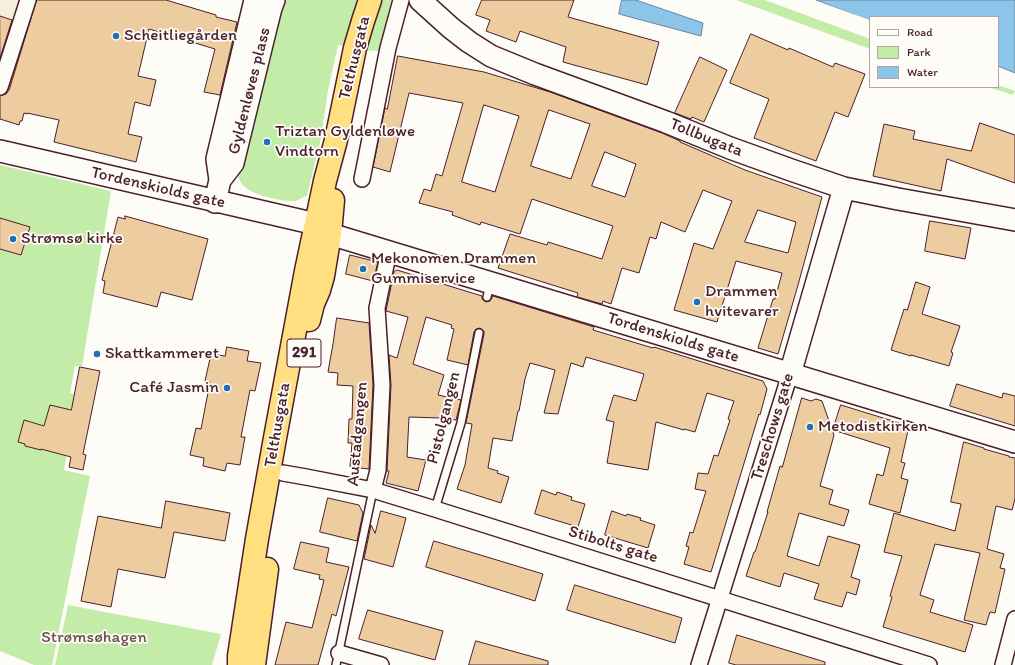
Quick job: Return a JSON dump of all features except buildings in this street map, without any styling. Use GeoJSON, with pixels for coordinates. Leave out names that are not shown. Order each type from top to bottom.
{"type":"FeatureCollection","features":[{"type":"Feature","properties":{"kind":"highway","name":"Telthusgata"},"geometry":{"type":"LineString","coordinates":[[254,665],[269,553],[309,319],[312,304],[319,290],[323,276],[325,181],[336,140],[355,48],[370,0]]}},
{"type":"Feature","properties":{"kind":"highway","name":"Telthusgata"},"geometry":{"type":"LineString","coordinates":[[240,665],[239,656],[276,431],[323,229]]}},
{"type":"Feature","properties":{"kind":"highway","name":"Telthusgata"},"geometry":{"type":"LineString","coordinates":[[258,643],[261,665]]}},
{"type":"Feature","properties":{"kind":"main road","name":"Tollbugata"},"geometry":{"type":"LineString","coordinates":[[420,0],[451,28],[491,56],[784,168],[844,188],[1015,220]]}},
{"type":"Feature","properties":{"kind":"main road","name":"Gyldenløves plass"},"geometry":{"type":"LineString","coordinates":[[215,202],[220,180],[233,163],[259,2]]}},
{"type":"Feature","properties":{"kind":"main road","name":"Tordenskiolds gate"},"geometry":{"type":"LineString","coordinates":[[0,151],[323,229],[389,251],[489,290],[790,374],[1015,442]]}},
{"type":"Feature","properties":{"kind":"main road","name":"Treschows gate"},"geometry":{"type":"LineString","coordinates":[[790,374],[844,188]]}},
{"type":"Feature","properties":{"kind":"street"},"geometry":{"type":"LineString","coordinates":[[0,87],[28,0]]}},
{"type":"Feature","properties":{"kind":"street"},"geometry":{"type":"LineString","coordinates":[[362,179],[388,48],[401,0]]}},
{"type":"Feature","properties":{"kind":"street","name":"Austadgangen"},"geometry":{"type":"LineString","coordinates":[[373,490],[378,470],[382,384],[377,308],[389,251]]}},
{"type":"Feature","properties":{"kind":"street","name":"Treschows gate"},"geometry":{"type":"LineString","coordinates":[[699,665],[790,374]]}},
{"type":"Feature","properties":{"kind":"street","name":"Stibolts gate"},"geometry":{"type":"LineString","coordinates":[[283,473],[373,490],[929,665]]}},
{"type":"Feature","properties":{"kind":"street"},"geometry":{"type":"LineString","coordinates":[[1003,665],[1015,619]]}},
{"type":"Feature","properties":{"kind":"street"},"geometry":{"type":"LineString","coordinates":[[337,659],[381,665]]}},
{"type":"Feature","properties":{"kind":"lane","name":"Pistolgangen"},"geometry":{"type":"LineString","coordinates":[[435,509],[461,423],[479,333]]}},
{"type":"Feature","properties":{"kind":"lane","name":"Austadgangen"},"geometry":{"type":"LineString","coordinates":[[337,659],[373,490]]}},
{"type":"Feature","properties":{"kind":"shaded area"},"geometry":{"type":"Polygon","coordinates":[[[0,0],[28,0],[0,88],[0,0]]]}},
{"type":"Feature","properties":{"kind":"green space"},"geometry":{"type":"Polygon","coordinates":[[[281,0],[391,0],[379,51],[338,45],[328,90],[321,138],[307,196],[295,201],[276,199],[260,195],[248,189],[239,180],[237,172],[281,0]]]}},
{"type":"Feature","properties":{"kind":"green space"},"geometry":{"type":"Polygon","coordinates":[[[736,0],[765,0],[869,39],[869,49],[736,0]]]}},
{"type":"Feature","properties":{"kind":"green space"},"geometry":{"type":"Polygon","coordinates":[[[999,85],[1015,91],[1013,95],[991,88],[999,88],[999,85]]]}},
{"type":"Feature","properties":{"kind":"green space"},"geometry":{"type":"Polygon","coordinates":[[[0,165],[111,191],[82,366],[75,366],[70,393],[77,395],[64,470],[90,476],[52,665],[34,665],[0,651],[0,165]]]}},
{"type":"Feature","properties":{"kind":"green space","name":"Strømsøhagen"},"geometry":{"type":"Polygon","coordinates":[[[68,605],[221,634],[212,665],[55,665],[68,605]]]}},
{"type":"Feature","properties":{"kind":"water"},"geometry":{"type":"Polygon","coordinates":[[[622,0],[636,0],[703,23],[701,36],[619,14],[622,0]]]}},
{"type":"Feature","properties":{"kind":"water"},"geometry":{"type":"Polygon","coordinates":[[[816,0],[1015,0],[1015,73],[999,66],[999,16],[869,16],[869,20],[816,0]]]}},
{"type":"Feature","properties":{"kind":"pier"},"geometry":{"type":"Polygon","coordinates":[[[814,0],[869,20],[869,22],[814,0]]]}},
{"type":"Feature","properties":{"kind":"place","name":"Scheitliegården"},"geometry":{"type":"Point","coordinates":[116,36]}},
{"type":"Feature","properties":{"kind":"place","name":"Triztan Gyldenløwe Vindtorn"},"geometry":{"type":"Point","coordinates":[267,142]}},
{"type":"Feature","properties":{"kind":"place","name":"Strømsø kirke"},"geometry":{"type":"Point","coordinates":[13,239]}},
{"type":"Feature","properties":{"kind":"place","name":"Mekonomen Drammen Gummiservice"},"geometry":{"type":"Point","coordinates":[363,269]}},
{"type":"Feature","properties":{"kind":"place","name":"Drammen hvitevarer"},"geometry":{"type":"Point","coordinates":[697,302]}},
{"type":"Feature","properties":{"kind":"place","name":"Skattkammeret"},"geometry":{"type":"Point","coordinates":[97,354]}},
{"type":"Feature","properties":{"kind":"place","name":"Café Jasmin"},"geometry":{"type":"Point","coordinates":[227,388]}},
{"type":"Feature","properties":{"kind":"place","name":"Metodistkirken"},"geometry":{"type":"Point","coordinates":[810,427]}}]}
